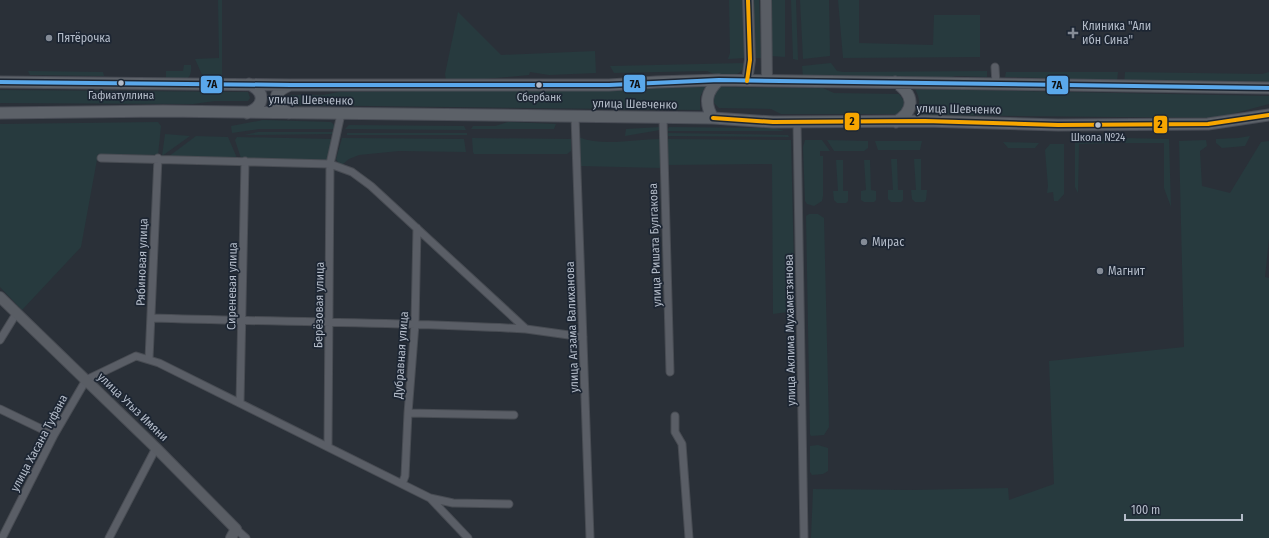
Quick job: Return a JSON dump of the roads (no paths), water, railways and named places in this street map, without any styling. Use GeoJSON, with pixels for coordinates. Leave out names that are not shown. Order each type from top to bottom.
{"type":"FeatureCollection","features":[{"type":"Feature","properties":{"kind":"main road","name":"улица Шевченко"},"geometry":{"type":"LineString","coordinates":[[0,82],[291,85],[609,85],[719,80],[1268,88]]}},
{"type":"Feature","properties":{"kind":"main road"},"geometry":{"type":"LineString","coordinates":[[713,118],[707,106],[706,98],[712,86],[719,80]]}},
{"type":"Feature","properties":{"kind":"main road"},"geometry":{"type":"LineString","coordinates":[[895,82],[906,91],[910,102],[907,114],[896,122]]}},
{"type":"Feature","properties":{"kind":"main road"},"geometry":{"type":"LineString","coordinates":[[247,112],[256,109],[261,103],[261,94],[256,88],[248,84]]}},
{"type":"Feature","properties":{"kind":"main road"},"geometry":{"type":"LineString","coordinates":[[290,113],[281,110],[276,102],[276,95],[281,89],[291,85]]}},
{"type":"Feature","properties":{"kind":"main road","name":"улица Шевченко"},"geometry":{"type":"LineString","coordinates":[[0,113],[247,112],[713,118],[797,121],[985,122],[1058,125],[1208,124],[1269,115]]}},
{"type":"Feature","properties":{"kind":"street"},"geometry":{"type":"LineString","coordinates":[[747,81],[750,60],[748,0]]}},
{"type":"Feature","properties":{"kind":"street"},"geometry":{"type":"LineString","coordinates":[[766,0],[767,81]]}},
{"type":"Feature","properties":{"kind":"street"},"geometry":{"type":"LineString","coordinates":[[995,67],[996,84]]}},
{"type":"Feature","properties":{"kind":"street","name":"Берёзовая улица"},"geometry":{"type":"LineString","coordinates":[[328,446],[330,164],[341,114]]}},
{"type":"Feature","properties":{"kind":"street","name":"улица Агзама Валиханова"},"geometry":{"type":"LineString","coordinates":[[575,116],[590,538]]}},
{"type":"Feature","properties":{"kind":"street","name":"улица Ришата Булгакова"},"geometry":{"type":"LineString","coordinates":[[663,118],[670,372]]}},
{"type":"Feature","properties":{"kind":"street","name":"улица Аклима Мухаметзянова"},"geometry":{"type":"LineString","coordinates":[[797,121],[804,538]]}},
{"type":"Feature","properties":{"kind":"street"},"geometry":{"type":"LineString","coordinates":[[101,158],[158,158],[330,164],[352,172],[371,186],[526,329]]}},
{"type":"Feature","properties":{"kind":"street","name":"Рябиновая улица"},"geometry":{"type":"LineString","coordinates":[[149,359],[158,158]]}},
{"type":"Feature","properties":{"kind":"street","name":"Сиреневая улица"},"geometry":{"type":"LineString","coordinates":[[240,403],[245,161]]}},
{"type":"Feature","properties":{"kind":"street","name":"Дубравная улица"},"geometry":{"type":"LineString","coordinates":[[402,484],[405,476],[408,412],[415,324],[417,228]]}},
{"type":"Feature","properties":{"kind":"street","name":"улица Утыз Имяни"},"geometry":{"type":"LineString","coordinates":[[0,297],[156,448],[234,534],[246,538]]}},
{"type":"Feature","properties":{"kind":"street"},"geometry":{"type":"LineString","coordinates":[[0,340],[16,314]]}},
{"type":"Feature","properties":{"kind":"street"},"geometry":{"type":"LineString","coordinates":[[151,318],[330,324],[415,324],[526,329],[583,338]]}},
{"type":"Feature","properties":{"kind":"street"},"geometry":{"type":"LineString","coordinates":[[86,380],[131,357],[136,356],[149,359],[328,446],[430,498],[453,503],[508,504]]}},
{"type":"Feature","properties":{"kind":"street","name":"улица Хасана Туфана"},"geometry":{"type":"LineString","coordinates":[[2,538],[54,435],[86,380]]}},
{"type":"Feature","properties":{"kind":"street"},"geometry":{"type":"LineString","coordinates":[[0,409],[54,435]]}},
{"type":"Feature","properties":{"kind":"street"},"geometry":{"type":"LineString","coordinates":[[408,412],[514,415]]}},
{"type":"Feature","properties":{"kind":"street"},"geometry":{"type":"LineString","coordinates":[[675,416],[675,432],[682,444],[689,538]]}},
{"type":"Feature","properties":{"kind":"street"},"geometry":{"type":"LineString","coordinates":[[109,538],[156,448]]}},
{"type":"Feature","properties":{"kind":"street"},"geometry":{"type":"LineString","coordinates":[[430,498],[468,538]]}},
{"type":"Feature","properties":{"kind":"place","name":"Клиника \"Али ибн Сина\""},"geometry":{"type":"Point","coordinates":[1073,33]}},
{"type":"Feature","properties":{"kind":"place","name":"Пятёрочка"},"geometry":{"type":"Point","coordinates":[49,38]}},
{"type":"Feature","properties":{"kind":"place","name":"Гафиатуллина"},"geometry":{"type":"Point","coordinates":[121,83]}},
{"type":"Feature","properties":{"kind":"place","name":"Сбербанк"},"geometry":{"type":"Point","coordinates":[539,85]}},
{"type":"Feature","properties":{"kind":"place","name":"Школа №24"},"geometry":{"type":"Point","coordinates":[1098,125]}},
{"type":"Feature","properties":{"kind":"place","name":"Мирас"},"geometry":{"type":"Point","coordinates":[864,242]}},
{"type":"Feature","properties":{"kind":"place","name":"Магнит"},"geometry":{"type":"Point","coordinates":[1100,271]}}]}
